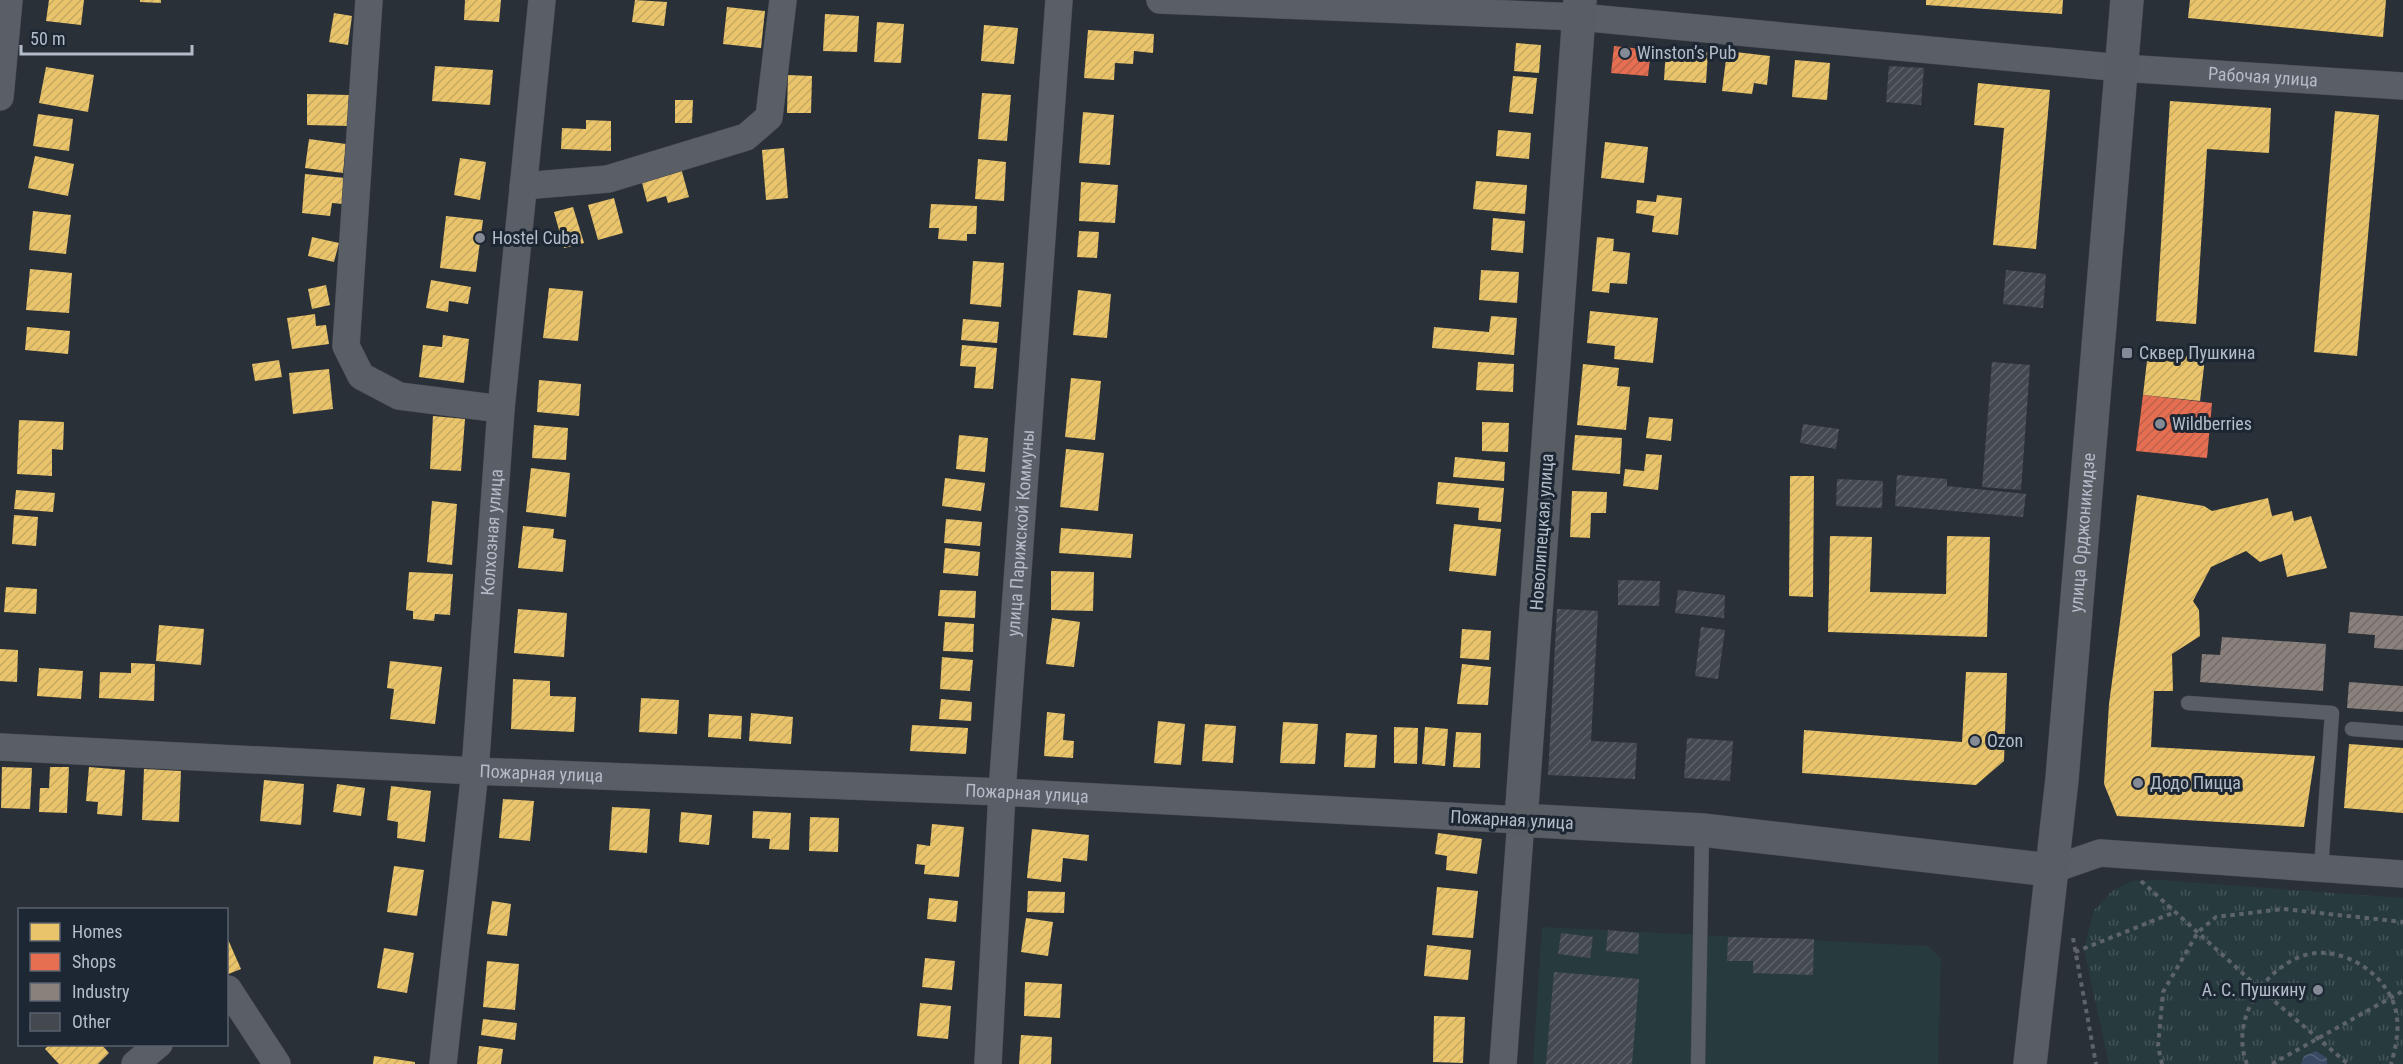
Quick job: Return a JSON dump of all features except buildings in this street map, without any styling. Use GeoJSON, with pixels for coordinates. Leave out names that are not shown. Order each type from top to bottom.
{"type":"FeatureCollection","features":[{"type":"Feature","properties":{"kind":"street"},"geometry":{"type":"LineString","coordinates":[[0,97],[9,0]]}},
{"type":"Feature","properties":{"kind":"street"},"geometry":{"type":"LineString","coordinates":[[369,0],[346,346],[361,376],[399,396],[501,409]]}},
{"type":"Feature","properties":{"kind":"street","name":"Колхозная улица"},"geometry":{"type":"LineString","coordinates":[[443,1064],[474,771],[501,409],[542,0]]}},
{"type":"Feature","properties":{"kind":"street"},"geometry":{"type":"LineString","coordinates":[[523,186],[608,179],[746,137],[769,117],[783,0]]}},
{"type":"Feature","properties":{"kind":"street","name":"улица Парижской Коммуны"},"geometry":{"type":"LineString","coordinates":[[988,1064],[1002,792],[1059,0]]}},
{"type":"Feature","properties":{"kind":"street"},"geometry":{"type":"LineString","coordinates":[[1160,0],[1580,9]]}},
{"type":"Feature","properties":{"kind":"street","name":"улица Орджоникидзе"},"geometry":{"type":"LineString","coordinates":[[2030,1064],[2062,779],[2127,0]]}},
{"type":"Feature","properties":{"kind":"street","name":"Рабочая улица"},"geometry":{"type":"LineString","coordinates":[[1580,9],[2122,68],[2403,86]]}},
{"type":"Feature","properties":{"kind":"street","name":"Новолипецкая улица"},"geometry":{"type":"LineString","coordinates":[[1503,1064],[1580,9]]}},
{"type":"Feature","properties":{"kind":"street","name":"Пожарная улица"},"geometry":{"type":"LineString","coordinates":[[0,747],[474,771],[1002,792],[1702,830],[2051,870]]}},
{"type":"Feature","properties":{"kind":"street"},"geometry":{"type":"LineString","coordinates":[[2051,870],[2100,853],[2403,874]]}},
{"type":"Feature","properties":{"kind":"street"},"geometry":{"type":"LineString","coordinates":[[228,990],[277,1064]]}},
{"type":"Feature","properties":{"kind":"street"},"geometry":{"type":"LineString","coordinates":[[135,1064],[157,1046]]}},
{"type":"Feature","properties":{"kind":"lane"},"geometry":{"type":"LineString","coordinates":[[2188,703],[2332,713],[2321,869]]}},
{"type":"Feature","properties":{"kind":"lane"},"geometry":{"type":"LineString","coordinates":[[2352,729],[2403,733]]}},
{"type":"Feature","properties":{"kind":"lane"},"geometry":{"type":"LineString","coordinates":[[1698,1064],[1702,830]]}},
{"type":"Feature","properties":{"kind":"path"},"geometry":{"type":"LineString","coordinates":[[2140,881],[2348,1064]]}},
{"type":"Feature","properties":{"kind":"path"},"geometry":{"type":"LineString","coordinates":[[2162,1064],[2158,1046],[2163,992],[2198,932],[2216,917],[2283,909],[2403,922]]}},
{"type":"Feature","properties":{"kind":"path"},"geometry":{"type":"LineString","coordinates":[[2075,952],[2175,912]]}},
{"type":"Feature","properties":{"kind":"path"},"geometry":{"type":"LineString","coordinates":[[2073,933],[2096,1064]]}},
{"type":"Feature","properties":{"kind":"path"},"geometry":{"type":"LineString","coordinates":[[2247,1064],[2241,1034],[2248,1010],[2259,988],[2276,971],[2302,956],[2334,952],[2354,961],[2380,980],[2390,998],[2397,1017],[2391,1064]]}},
{"type":"Feature","properties":{"kind":"path"},"geometry":{"type":"LineString","coordinates":[[2272,1064],[2403,991]]}},
{"type":"Feature","properties":{"kind":"green space"},"geometry":{"type":"Polygon","coordinates":[[[2158,880],[2403,898],[2403,1064],[2109,1064],[2084,949],[2094,910],[2112,891],[2132,881],[2158,880]]]}},
{"type":"Feature","properties":{"kind":"green space"},"geometry":{"type":"Polygon","coordinates":[[[1542,927],[1928,946],[1941,959],[1938,1064],[1533,1064],[1542,927]]]}},
{"type":"Feature","properties":{"kind":"water"},"geometry":{"type":"Polygon","coordinates":[[[2316,1051],[2327,1058],[2327,1064],[2301,1064],[2304,1056],[2316,1051]]]}},
{"type":"Feature","properties":{"kind":"place","name":"Winston’s Pub"},"geometry":{"type":"Point","coordinates":[1625,53]}},
{"type":"Feature","properties":{"kind":"place","name":"Hostel Cuba"},"geometry":{"type":"Point","coordinates":[480,238]}},
{"type":"Feature","properties":{"kind":"place","name":"Сквер Пушкина"},"geometry":{"type":"Point","coordinates":[2127,353]}},
{"type":"Feature","properties":{"kind":"place","name":"Wildberries"},"geometry":{"type":"Point","coordinates":[2160,424]}},
{"type":"Feature","properties":{"kind":"place","name":"Ozon"},"geometry":{"type":"Point","coordinates":[1975,741]}},
{"type":"Feature","properties":{"kind":"place","name":"Додо Пицца"},"geometry":{"type":"Point","coordinates":[2138,783]}},
{"type":"Feature","properties":{"kind":"place","name":"А. С. Пушкину"},"geometry":{"type":"Point","coordinates":[2318,990]}}]}
